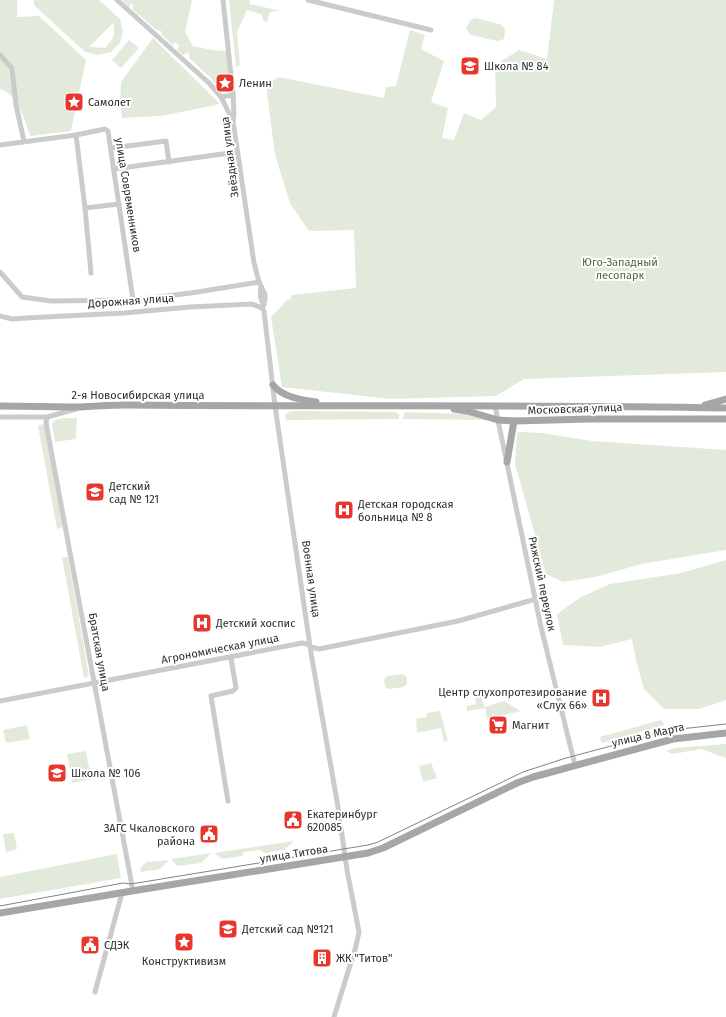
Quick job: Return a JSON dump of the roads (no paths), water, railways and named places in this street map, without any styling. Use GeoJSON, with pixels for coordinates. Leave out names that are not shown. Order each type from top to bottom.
{"type":"FeatureCollection","features":[{"type":"Feature","properties":{"kind":"main road"},"geometry":{"type":"LineString","coordinates":[[273,385],[279,392],[301,400],[326,403],[331,406]]}},
{"type":"Feature","properties":{"kind":"main road"},"geometry":{"type":"LineString","coordinates":[[698,407],[726,399]]}},
{"type":"Feature","properties":{"kind":"main road","name":"2-я Новосибирская улица"},"geometry":{"type":"LineString","coordinates":[[0,406],[275,406]]}},
{"type":"Feature","properties":{"kind":"main road","name":"Московская улица"},"geometry":{"type":"LineString","coordinates":[[275,406],[726,408]]}},
{"type":"Feature","properties":{"kind":"main road","name":"Московская улица"},"geometry":{"type":"LineString","coordinates":[[426,406],[467,411],[498,420],[514,421],[590,418],[725,420]]}},
{"type":"Feature","properties":{"kind":"main road"},"geometry":{"type":"LineString","coordinates":[[506,462],[514,421]]}},
{"type":"Feature","properties":{"kind":"main road","name":"улица 8 Марта"},"geometry":{"type":"LineString","coordinates":[[575,765],[673,739],[726,733]]}},
{"type":"Feature","properties":{"kind":"main road","name":"улица Титова"},"geometry":{"type":"LineString","coordinates":[[0,913],[346,857],[374,851],[517,783],[575,765]]}},
{"type":"Feature","properties":{"kind":"street"},"geometry":{"type":"LineString","coordinates":[[117,0],[204,78],[221,97],[233,121]]}},
{"type":"Feature","properties":{"kind":"street","name":"Звёздная улица"},"geometry":{"type":"LineString","coordinates":[[223,0],[233,95],[233,121],[237,152],[254,263],[262,294]]}},
{"type":"Feature","properties":{"kind":"street"},"geometry":{"type":"LineString","coordinates":[[308,0],[431,30]]}},
{"type":"Feature","properties":{"kind":"street"},"geometry":{"type":"LineString","coordinates":[[0,55],[12,68],[16,105],[24,141]]}},
{"type":"Feature","properties":{"kind":"street"},"geometry":{"type":"LineString","coordinates":[[221,97],[233,95]]}},
{"type":"Feature","properties":{"kind":"street","name":"улица Современников"},"geometry":{"type":"LineString","coordinates":[[0,145],[76,135],[105,129],[108,131],[112,148],[133,300]]}},
{"type":"Feature","properties":{"kind":"street"},"geometry":{"type":"LineString","coordinates":[[76,135],[92,273]]}},
{"type":"Feature","properties":{"kind":"street"},"geometry":{"type":"LineString","coordinates":[[112,148],[166,141],[169,162]]}},
{"type":"Feature","properties":{"kind":"street"},"geometry":{"type":"LineString","coordinates":[[114,169],[237,152]]}},
{"type":"Feature","properties":{"kind":"street"},"geometry":{"type":"LineString","coordinates":[[85,208],[119,204]]}},
{"type":"Feature","properties":{"kind":"street"},"geometry":{"type":"LineString","coordinates":[[0,272],[22,297],[32,300],[51,301],[133,300],[260,285]]}},
{"type":"Feature","properties":{"kind":"street","name":"Военная улица"},"geometry":{"type":"LineString","coordinates":[[262,294],[261,301],[264,311],[275,406],[310,646],[346,857],[347,875],[358,922],[359,936],[334,1017]]}},
{"type":"Feature","properties":{"kind":"street","name":"Дорожная улица"},"geometry":{"type":"LineString","coordinates":[[0,316],[12,319],[124,313],[190,306],[252,304],[263,306]]}},
{"type":"Feature","properties":{"kind":"street","name":"Братская улица"},"geometry":{"type":"LineString","coordinates":[[46,406],[47,413],[45,417],[52,458],[133,891]]}},
{"type":"Feature","properties":{"kind":"street","name":"Рижский переулок"},"geometry":{"type":"LineString","coordinates":[[495,406],[535,599],[575,765]]}},
{"type":"Feature","properties":{"kind":"street"},"geometry":{"type":"LineString","coordinates":[[0,417],[45,417],[82,407]]}},
{"type":"Feature","properties":{"kind":"street","name":"Агрономическая улица"},"geometry":{"type":"LineString","coordinates":[[0,701],[231,658],[302,643],[318,649],[437,625],[535,599]]}},
{"type":"Feature","properties":{"kind":"street"},"geometry":{"type":"LineString","coordinates":[[228,801],[211,696],[233,691],[236,688],[231,658]]}},
{"type":"Feature","properties":{"kind":"street"},"geometry":{"type":"LineString","coordinates":[[95,992],[122,893]]}},
{"type":"Feature","properties":{"kind":"tram line"},"geometry":{"type":"LineString","coordinates":[[0,906],[123,883],[131,884],[368,845],[378,842],[523,772],[566,758],[671,730],[726,724]]}},
{"type":"Feature","properties":{"kind":"place","name":"Школа № 84"},"geometry":{"type":"Point","coordinates":[470,66]}},
{"type":"Feature","properties":{"kind":"place","name":"Ленин"},"geometry":{"type":"Point","coordinates":[225,83]}},
{"type":"Feature","properties":{"kind":"place","name":"Самолет"},"geometry":{"type":"Point","coordinates":[74,102]}},
{"type":"Feature","properties":{"kind":"place","name":"Детский сад № 121"},"geometry":{"type":"Point","coordinates":[95,492]}},
{"type":"Feature","properties":{"kind":"place","name":"Детская городская больница № 8"},"geometry":{"type":"Point","coordinates":[344,510]}},
{"type":"Feature","properties":{"kind":"place","name":"Детский хоспис"},"geometry":{"type":"Point","coordinates":[202,623]}},
{"type":"Feature","properties":{"kind":"place","name":"Центр слухопротезирование «Слух 66»"},"geometry":{"type":"Point","coordinates":[601,698]}},
{"type":"Feature","properties":{"kind":"place","name":"Магнит"},"geometry":{"type":"Point","coordinates":[498,725]}},
{"type":"Feature","properties":{"kind":"place","name":"Школа № 106"},"geometry":{"type":"Point","coordinates":[57,773]}},
{"type":"Feature","properties":{"kind":"place","name":"Екатеринбург 620085"},"geometry":{"type":"Point","coordinates":[293,820]}},
{"type":"Feature","properties":{"kind":"place","name":"ЗАГС Чкаловского района"},"geometry":{"type":"Point","coordinates":[209,834]}},
{"type":"Feature","properties":{"kind":"place","name":"Детский сад №121"},"geometry":{"type":"Point","coordinates":[228,929]}},
{"type":"Feature","properties":{"kind":"place","name":"Конструктивизм"},"geometry":{"type":"Point","coordinates":[184,942]}},
{"type":"Feature","properties":{"kind":"place","name":"СДЭК"},"geometry":{"type":"Point","coordinates":[90,945]}},
{"type":"Feature","properties":{"kind":"place","name":"ЖК \"Титов\""},"geometry":{"type":"Point","coordinates":[322,958]}},
{"type":"Feature","properties":{"kind":"park label","name":"Юго-Западный лесопарк"},"geometry":{"type":"Point","coordinates":[620,268]}}]}
